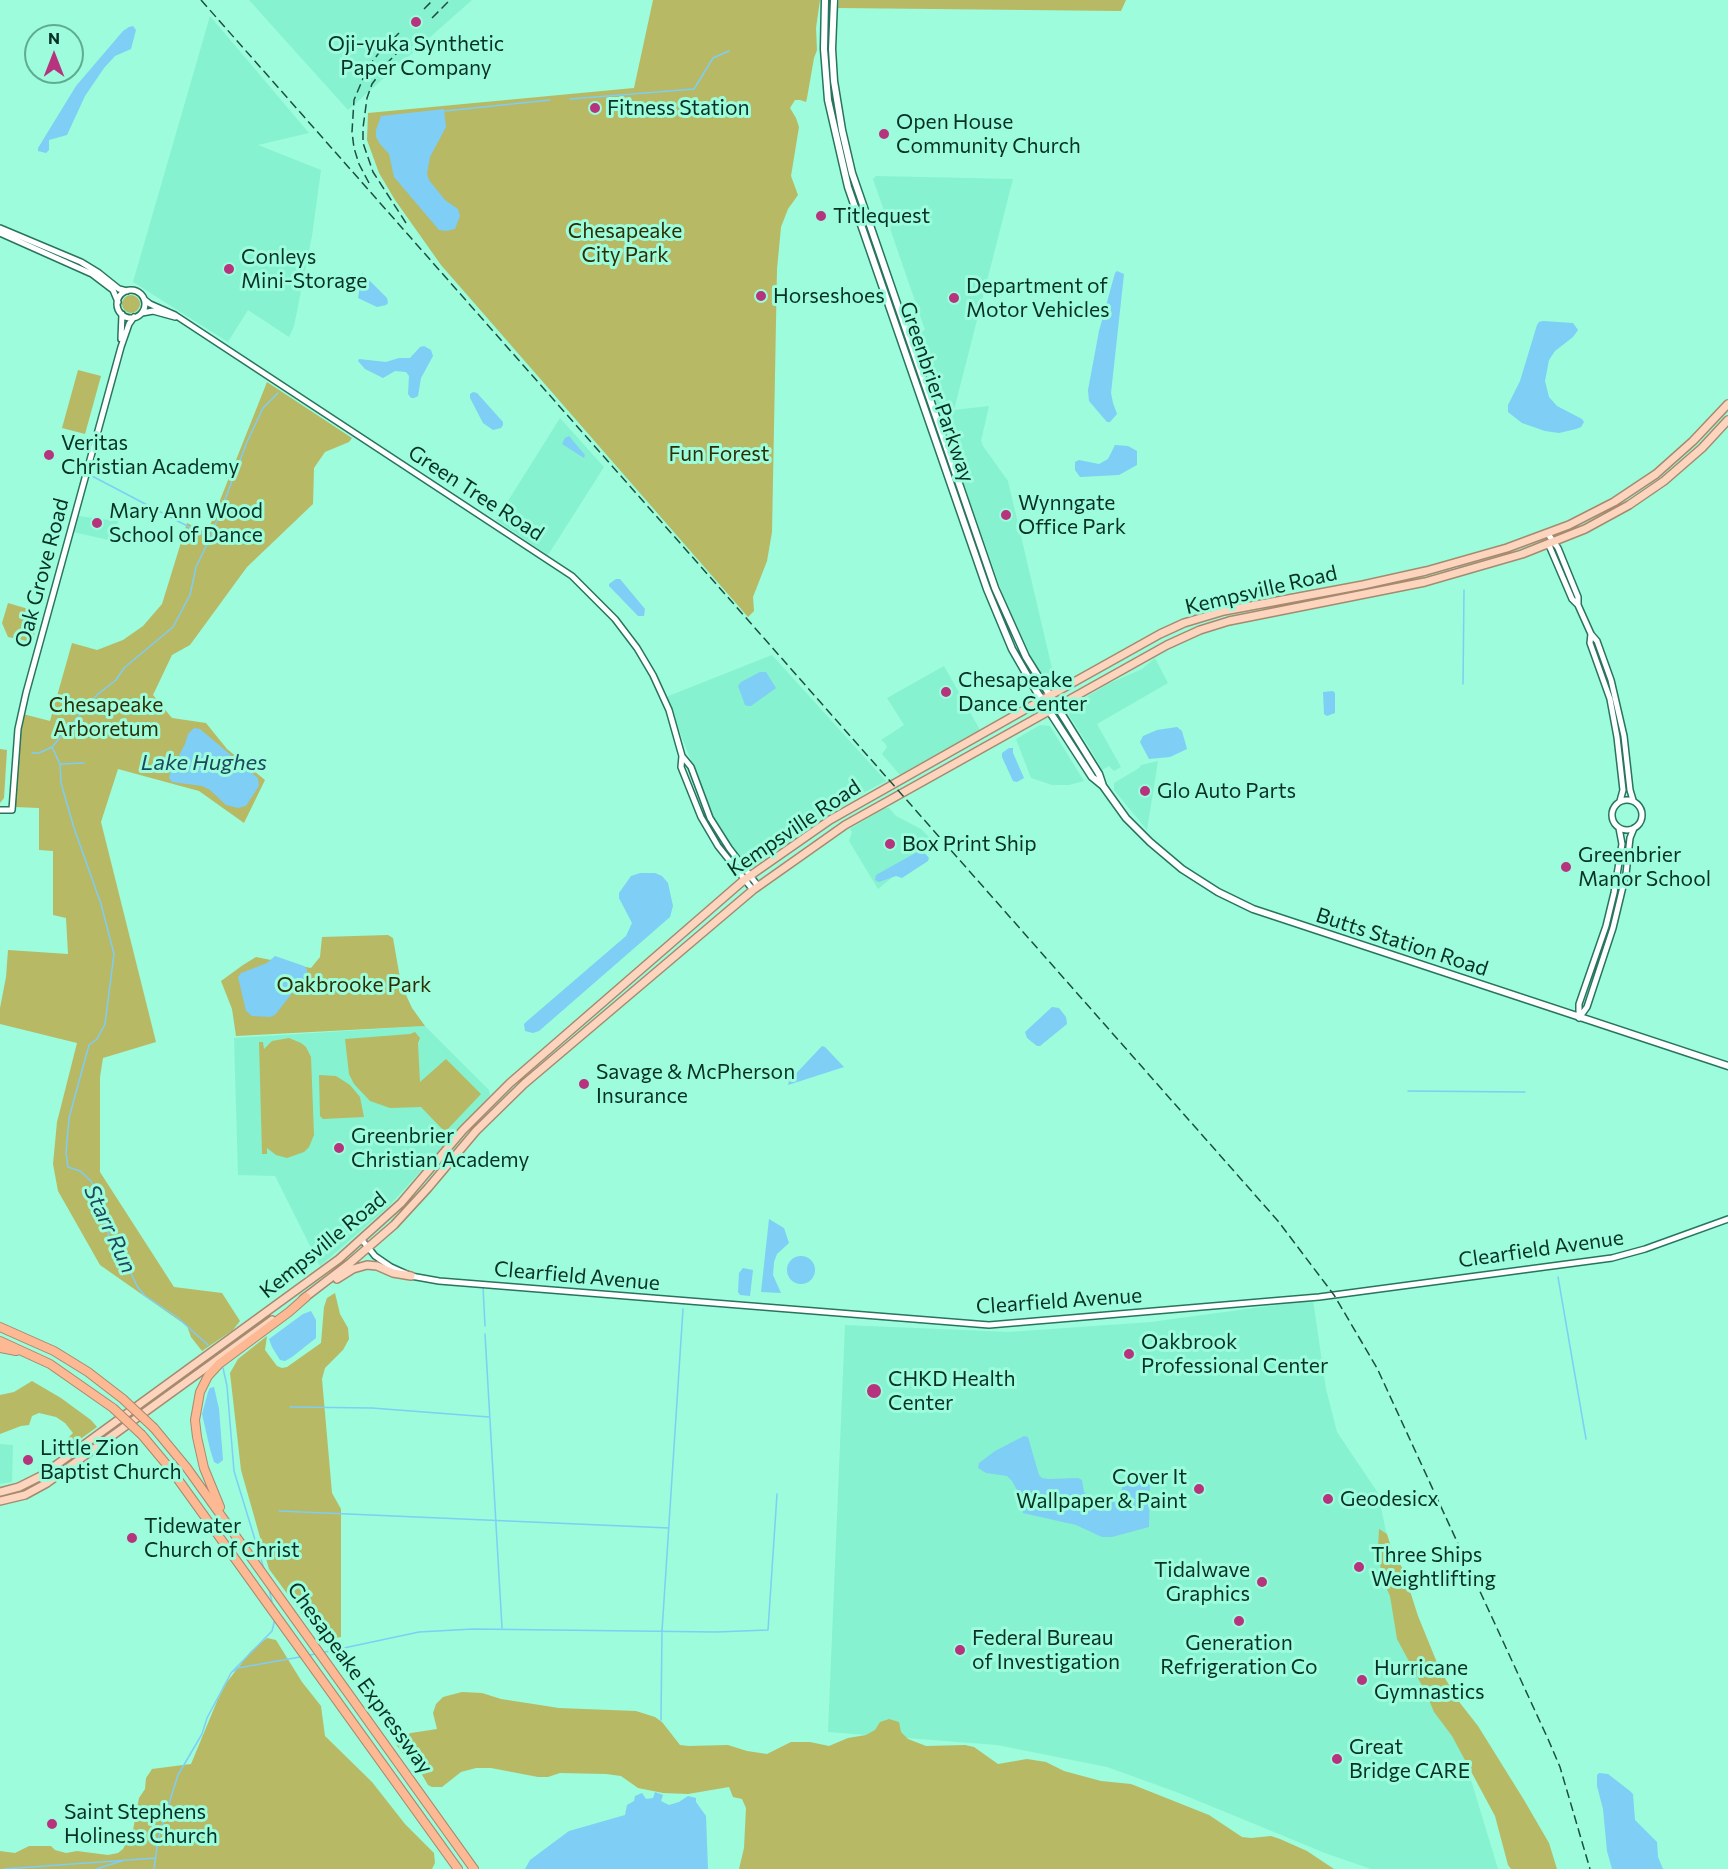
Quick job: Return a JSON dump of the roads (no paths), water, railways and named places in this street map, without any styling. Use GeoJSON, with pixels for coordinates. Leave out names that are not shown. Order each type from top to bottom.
{"type":"FeatureCollection","features":[{"type":"Feature","properties":{"kind":"highway"},"geometry":{"type":"LineString","coordinates":[[263,1574],[214,1494],[199,1448],[195,1428],[196,1410],[204,1384],[219,1365],[306,1297]]}},
{"type":"Feature","properties":{"kind":"highway"},"geometry":{"type":"LineString","coordinates":[[0,1322],[21,1335]]}},
{"type":"Feature","properties":{"kind":"highway","name":"Chesapeake Expressway"},"geometry":{"type":"LineString","coordinates":[[0,1327],[54,1351],[88,1372],[123,1399],[154,1428],[187,1468],[474,1869]]}},
{"type":"Feature","properties":{"kind":"highway","name":"Chesapeake Expressway"},"geometry":{"type":"LineString","coordinates":[[0,1341],[37,1357],[73,1379],[113,1408],[142,1435],[172,1471],[458,1869]]}},
{"type":"Feature","properties":{"kind":"highway"},"geometry":{"type":"LineString","coordinates":[[0,1348],[37,1357]]}},
{"type":"Feature","properties":{"kind":"main road","name":"Greenbrier Parkway"},"geometry":{"type":"LineString","coordinates":[[825,0],[824,49],[828,100],[848,187],[987,589],[1012,649],[1048,711]]}},
{"type":"Feature","properties":{"kind":"main road","name":"Greenbrier Parkway"},"geometry":{"type":"LineString","coordinates":[[834,0],[832,49],[834,81],[842,130],[855,180],[995,588],[1021,648],[1056,706]]}},
{"type":"Feature","properties":{"kind":"main road","name":"Kempsville Road"},"geometry":{"type":"LineString","coordinates":[[0,1492],[19,1487],[40,1476],[319,1275],[362,1240],[409,1194],[463,1130],[498,1094],[747,878],[788,847],[852,806],[1160,634],[1200,617],[1410,575],[1548,534],[1599,510],[1649,479],[1693,441],[1728,404]]}},
{"type":"Feature","properties":{"kind":"main road","name":"Kempsville Road"},"geometry":{"type":"LineString","coordinates":[[0,1501],[25,1495],[40,1487],[318,1288],[368,1248],[411,1207],[476,1131],[518,1090],[755,888],[853,820],[1175,641],[1210,626],[1425,582],[1506,559],[1552,543],[1600,522],[1650,491],[1690,459],[1728,420]]}},
{"type":"Feature","properties":{"kind":"main road","name":"Butts Station Road"},"geometry":{"type":"LineString","coordinates":[[1056,706],[1126,818],[1163,854],[1201,882],[1241,904],[1728,1066]]}},
{"type":"Feature","properties":{"kind":"main road","name":"Butts Station Road"},"geometry":{"type":"LineString","coordinates":[[1048,711],[1092,777],[1104,786]]}},
{"type":"Feature","properties":{"kind":"main road"},"geometry":{"type":"LineString","coordinates":[[318,1288],[363,1266],[377,1266],[393,1273],[411,1276]]}},
{"type":"Feature","properties":{"kind":"main road"},"geometry":{"type":"LineString","coordinates":[[150,1408],[154,1401],[171,1388],[172,1381]]}},
{"type":"Feature","properties":{"kind":"street"},"geometry":{"type":"LineString","coordinates":[[0,228],[81,262],[119,289],[139,292],[145,300],[145,307],[142,313],[134,317],[122,314],[118,308],[121,294],[128,291]]}},
{"type":"Feature","properties":{"kind":"street"},"geometry":{"type":"LineString","coordinates":[[0,233],[92,274],[109,286],[118,302]]}},
{"type":"Feature","properties":{"kind":"street","name":"Green Tree Road"},"geometry":{"type":"LineString","coordinates":[[145,300],[170,311],[572,576],[615,620],[637,648],[653,675],[669,710],[682,756],[681,767],[701,817],[718,846],[755,888]]}},
{"type":"Feature","properties":{"kind":"street","name":"Green Tree Road"},"geometry":{"type":"LineString","coordinates":[[142,313],[153,311],[183,320]]}},
{"type":"Feature","properties":{"kind":"street","name":"Oak Grove Road"},"geometry":{"type":"LineString","coordinates":[[121,347],[122,314]]}},
{"type":"Feature","properties":{"kind":"street","name":"Oak Grove Road"},"geometry":{"type":"LineString","coordinates":[[0,810],[12,810],[15,750],[22,709],[121,347],[129,324],[134,317]]}},
{"type":"Feature","properties":{"kind":"street"},"geometry":{"type":"LineString","coordinates":[[1548,534],[1572,599],[1578,605],[1591,634],[1597,641],[1616,699],[1624,736],[1630,790],[1633,800],[1640,806],[1643,814],[1641,822],[1634,828],[1627,830],[1619,828]]}},
{"type":"Feature","properties":{"kind":"street"},"geometry":{"type":"LineString","coordinates":[[1579,1017],[1579,1004],[1606,926],[1622,844],[1619,828],[1613,821],[1612,814],[1614,807],[1620,801],[1623,790],[1617,737],[1610,699],[1590,643],[1591,634]]}},
{"type":"Feature","properties":{"kind":"street"},"geometry":{"type":"LineString","coordinates":[[1620,801],[1633,800]]}},
{"type":"Feature","properties":{"kind":"street"},"geometry":{"type":"LineString","coordinates":[[1579,1017],[1587,1007],[1613,928],[1621,899],[1630,838],[1634,828]]}},
{"type":"Feature","properties":{"kind":"street","name":"Clearfield Avenue"},"geometry":{"type":"LineString","coordinates":[[362,1240],[383,1262],[411,1276],[454,1283],[989,1325],[1319,1297],[1612,1258],[1646,1249],[1728,1219]]}},
{"type":"Feature","properties":{"kind":"water"},"geometry":{"type":"Polygon","coordinates":[[[133,26],[136,30],[131,49],[115,56],[104,68],[85,96],[67,135],[49,140],[49,150],[46,153],[38,151],[76,86],[84,84],[84,77],[129,27],[133,26]]]}},
{"type":"Feature","properties":{"kind":"water"},"geometry":{"type":"Polygon","coordinates":[[[444,109],[446,127],[430,157],[427,174],[445,200],[458,209],[460,216],[455,229],[446,231],[439,230],[394,177],[389,154],[376,137],[381,116],[444,109]]]}},
{"type":"Feature","properties":{"kind":"water"},"geometry":{"type":"Polygon","coordinates":[[[1117,271],[1124,274],[1111,393],[1117,414],[1110,422],[1107,422],[1089,401],[1088,390],[1099,331],[1117,271]]]}},
{"type":"Feature","properties":{"kind":"water"},"geometry":{"type":"Polygon","coordinates":[[[362,273],[387,298],[386,305],[377,307],[358,298],[362,273]]]}},
{"type":"Feature","properties":{"kind":"water"},"geometry":{"type":"Polygon","coordinates":[[[1543,321],[1573,323],[1578,330],[1555,351],[1549,360],[1545,381],[1549,397],[1557,406],[1584,422],[1581,427],[1559,433],[1522,423],[1508,412],[1508,405],[1520,381],[1537,325],[1543,321]]]}},
{"type":"Feature","properties":{"kind":"water"},"geometry":{"type":"Polygon","coordinates":[[[424,346],[431,350],[433,356],[421,378],[418,396],[414,398],[408,394],[409,376],[406,372],[395,371],[383,378],[365,369],[358,361],[359,359],[386,362],[399,358],[410,358],[420,347],[424,346]]]}},
{"type":"Feature","properties":{"kind":"water"},"geometry":{"type":"Polygon","coordinates":[[[473,392],[477,393],[503,422],[501,428],[493,430],[483,423],[470,398],[473,392]]]}},
{"type":"Feature","properties":{"kind":"water"},"geometry":{"type":"Polygon","coordinates":[[[569,436],[585,455],[584,458],[562,444],[569,436]]]}},
{"type":"Feature","properties":{"kind":"water"},"geometry":{"type":"Polygon","coordinates":[[[1115,445],[1128,446],[1137,451],[1137,465],[1119,475],[1080,477],[1075,470],[1075,462],[1079,460],[1099,464],[1108,459],[1115,445]]]}},
{"type":"Feature","properties":{"kind":"water"},"geometry":{"type":"Polygon","coordinates":[[[616,579],[620,579],[645,609],[644,616],[638,616],[609,586],[616,579]]]}},
{"type":"Feature","properties":{"kind":"water"},"geometry":{"type":"Polygon","coordinates":[[[760,672],[766,672],[776,688],[751,706],[745,705],[738,686],[760,672]]]}},
{"type":"Feature","properties":{"kind":"water"},"geometry":{"type":"Polygon","coordinates":[[[1333,691],[1335,693],[1335,713],[1327,716],[1324,714],[1323,692],[1333,691]]]}},
{"type":"Feature","properties":{"kind":"water"},"geometry":{"type":"Polygon","coordinates":[[[1177,727],[1182,731],[1187,749],[1170,757],[1149,759],[1140,742],[1143,736],[1157,730],[1177,727]]]}},
{"type":"Feature","properties":{"kind":"water","name":"Lake Hughes"},"geometry":{"type":"Polygon","coordinates":[[[194,728],[200,729],[258,778],[259,786],[246,806],[238,808],[226,805],[210,790],[202,786],[172,782],[169,778],[188,734],[194,728]]]}},
{"type":"Feature","properties":{"kind":"water"},"geometry":{"type":"Polygon","coordinates":[[[1013,748],[1024,778],[1017,782],[1013,781],[1002,757],[1002,753],[1013,748]]]}},
{"type":"Feature","properties":{"kind":"water"},"geometry":{"type":"Polygon","coordinates":[[[919,851],[923,851],[929,858],[928,861],[902,878],[896,876],[879,882],[875,880],[876,875],[919,851]]]}},
{"type":"Feature","properties":{"kind":"water"},"geometry":{"type":"Polygon","coordinates":[[[640,873],[655,873],[662,876],[668,883],[673,906],[670,917],[539,1031],[533,1033],[525,1031],[526,1022],[626,936],[632,923],[619,898],[619,893],[631,876],[640,873]]]}},
{"type":"Feature","properties":{"kind":"water"},"geometry":{"type":"Polygon","coordinates":[[[275,956],[304,966],[307,974],[275,1015],[252,1016],[246,1011],[238,977],[241,973],[267,963],[275,956]]]}},
{"type":"Feature","properties":{"kind":"water"},"geometry":{"type":"Polygon","coordinates":[[[1052,1007],[1059,1008],[1066,1017],[1067,1024],[1037,1046],[1027,1038],[1025,1032],[1052,1007]]]}},
{"type":"Feature","properties":{"kind":"water"},"geometry":{"type":"Polygon","coordinates":[[[822,1046],[844,1067],[788,1085],[789,1081],[822,1046]]]}},
{"type":"Feature","properties":{"kind":"water"},"geometry":{"type":"Polygon","coordinates":[[[769,1219],[784,1228],[789,1243],[777,1254],[774,1262],[773,1275],[781,1293],[761,1292],[769,1219]]]}},
{"type":"Feature","properties":{"kind":"water"},"geometry":{"type":"Polygon","coordinates":[[[801,1256],[811,1260],[815,1270],[811,1280],[801,1284],[791,1280],[787,1270],[791,1260],[801,1256]]]}},
{"type":"Feature","properties":{"kind":"water"},"geometry":{"type":"Polygon","coordinates":[[[743,1268],[753,1270],[750,1296],[740,1295],[738,1292],[739,1273],[743,1268]]]}},
{"type":"Feature","properties":{"kind":"water"},"geometry":{"type":"Polygon","coordinates":[[[311,1311],[316,1320],[316,1338],[292,1357],[285,1361],[280,1360],[269,1339],[303,1314],[311,1311]]]}},
{"type":"Feature","properties":{"kind":"water"},"geometry":{"type":"Polygon","coordinates":[[[214,1387],[219,1409],[223,1460],[218,1464],[214,1462],[202,1414],[208,1392],[214,1387]]]}},
{"type":"Feature","properties":{"kind":"water"},"geometry":{"type":"Polygon","coordinates":[[[1024,1436],[1028,1437],[1039,1475],[1042,1478],[1078,1478],[1082,1480],[1084,1492],[1090,1500],[1116,1502],[1120,1498],[1124,1479],[1150,1482],[1149,1527],[1112,1537],[1102,1537],[1076,1525],[1023,1513],[1021,1497],[1007,1476],[986,1473],[978,1468],[979,1463],[995,1451],[1024,1436]]]}},
{"type":"Feature","properties":{"kind":"water"},"geometry":{"type":"Polygon","coordinates":[[[1599,1773],[1608,1774],[1633,1794],[1635,1820],[1657,1842],[1658,1857],[1663,1869],[1612,1869],[1607,1851],[1603,1809],[1597,1786],[1599,1773]]]}},
{"type":"Feature","properties":{"kind":"water"},"geometry":{"type":"Polygon","coordinates":[[[655,1792],[663,1795],[661,1801],[669,1805],[688,1796],[696,1798],[696,1802],[706,1816],[708,1869],[525,1869],[530,1860],[569,1831],[625,1815],[627,1805],[634,1801],[635,1796],[642,1793],[646,1799],[653,1798],[655,1792]]]}},
{"type":"Feature","properties":{"kind":"waterway"},"geometry":{"type":"LineString","coordinates":[[570,99],[694,89],[713,58],[729,51]]}},
{"type":"Feature","properties":{"kind":"waterway"},"geometry":{"type":"LineString","coordinates":[[445,111],[550,100]]}},
{"type":"Feature","properties":{"kind":"waterway","name":"Starr Run"},"geometry":{"type":"LineString","coordinates":[[208,1345],[178,1318],[144,1295],[109,1236],[100,1201],[91,1181],[80,1171],[68,1167],[66,1153],[69,1118],[89,1045],[97,1039],[105,1024],[114,954],[101,904],[61,783],[60,764],[52,747],[98,694],[116,680],[124,668],[173,627],[190,595],[196,567],[211,536],[247,442],[263,408],[278,393]]}},
{"type":"Feature","properties":{"kind":"waterway","name":"Starr Run"},"geometry":{"type":"LineString","coordinates":[[92,476],[212,539]]}},
{"type":"Feature","properties":{"kind":"waterway"},"geometry":{"type":"LineString","coordinates":[[1463,684],[1464,590]]}},
{"type":"Feature","properties":{"kind":"waterway","name":"Starr Run"},"geometry":{"type":"LineString","coordinates":[[32,753],[39,753],[52,747]]}},
{"type":"Feature","properties":{"kind":"waterway"},"geometry":{"type":"LineString","coordinates":[[61,764],[84,763]]}},
{"type":"Feature","properties":{"kind":"waterway"},"geometry":{"type":"LineString","coordinates":[[1408,1091],[1525,1092]]}},
{"type":"Feature","properties":{"kind":"waterway"},"geometry":{"type":"LineString","coordinates":[[1558,1277],[1586,1439]]}},
{"type":"Feature","properties":{"kind":"waterway"},"geometry":{"type":"LineString","coordinates":[[483,1287],[485,1326]]}},
{"type":"Feature","properties":{"kind":"waterway"},"geometry":{"type":"LineString","coordinates":[[661,1720],[662,1631],[683,1309]]}},
{"type":"Feature","properties":{"kind":"waterway"},"geometry":{"type":"LineString","coordinates":[[485,1334],[502,1628]]}},
{"type":"Feature","properties":{"kind":"waterway"},"geometry":{"type":"LineString","coordinates":[[223,1368],[227,1386],[234,1471],[264,1569]]}},
{"type":"Feature","properties":{"kind":"waterway"},"geometry":{"type":"LineString","coordinates":[[290,1407],[372,1408],[489,1417]]}},
{"type":"Feature","properties":{"kind":"waterway"},"geometry":{"type":"LineString","coordinates":[[325,1652],[419,1632],[473,1629],[716,1632],[768,1630],[777,1494]]}},
{"type":"Feature","properties":{"kind":"waterway"},"geometry":{"type":"LineString","coordinates":[[279,1511],[669,1528]]}},
{"type":"Feature","properties":{"kind":"waterway"},"geometry":{"type":"LineString","coordinates":[[269,1589],[272,1602]]}},
{"type":"Feature","properties":{"kind":"waterway"},"geometry":{"type":"LineString","coordinates":[[154,1869],[158,1839],[178,1775],[202,1734],[207,1718],[231,1673],[272,1631],[275,1619]]}},
{"type":"Feature","properties":{"kind":"waterway"},"geometry":{"type":"LineString","coordinates":[[310,1655],[315,1654]]}},
{"type":"Feature","properties":{"kind":"waterway"},"geometry":{"type":"LineString","coordinates":[[234,1671],[238,1668],[300,1657]]}},
{"type":"Feature","properties":{"kind":"waterway"},"geometry":{"type":"LineString","coordinates":[[4,1869],[156,1858]]}},
{"type":"Feature","properties":{"kind":"waterway"},"geometry":{"type":"LineString","coordinates":[[96,1869],[125,1860]]}},
{"type":"Feature","properties":{"kind":"railway"},"geometry":{"type":"LineString","coordinates":[[201,0],[1278,1221],[1334,1295],[1377,1368],[1548,1739],[1560,1767],[1590,1869]]}},
{"type":"Feature","properties":{"kind":"railway"},"geometry":{"type":"LineString","coordinates":[[424,9],[433,0]]}},
{"type":"Feature","properties":{"kind":"railway"},"geometry":{"type":"LineString","coordinates":[[432,18],[450,0]]}},
{"type":"Feature","properties":{"kind":"railway"},"geometry":{"type":"LineString","coordinates":[[369,183],[354,148],[352,132],[354,100],[367,69],[399,33]]}},
{"type":"Feature","properties":{"kind":"railway"},"geometry":{"type":"LineString","coordinates":[[406,223],[373,172],[363,143],[363,128],[367,98],[372,84],[390,60],[408,42]]}},
{"type":"Feature","properties":{"kind":"place","name":"Oji-yuka Synthetic Paper Company"},"geometry":{"type":"Point","coordinates":[416,22]}},
{"type":"Feature","properties":{"kind":"place","name":"Fitness Station"},"geometry":{"type":"Point","coordinates":[595,108]}},
{"type":"Feature","properties":{"kind":"place","name":"Open House Community Church"},"geometry":{"type":"Point","coordinates":[884,134]}},
{"type":"Feature","properties":{"kind":"place","name":"Titlequest"},"geometry":{"type":"Point","coordinates":[821,216]}},
{"type":"Feature","properties":{"kind":"place","name":"Conleys Mini-Storage"},"geometry":{"type":"Point","coordinates":[229,269]}},
{"type":"Feature","properties":{"kind":"place","name":"Horseshoes"},"geometry":{"type":"Point","coordinates":[761,296]}},
{"type":"Feature","properties":{"kind":"place","name":"Department of Motor Vehicles"},"geometry":{"type":"Point","coordinates":[954,298]}},
{"type":"Feature","properties":{"kind":"place","name":"Veritas Christian Academy"},"geometry":{"type":"Point","coordinates":[49,455]}},
{"type":"Feature","properties":{"kind":"place","name":"Wynngate Office Park"},"geometry":{"type":"Point","coordinates":[1006,515]}},
{"type":"Feature","properties":{"kind":"place","name":"Mary Ann Wood School of Dance"},"geometry":{"type":"Point","coordinates":[97,523]}},
{"type":"Feature","properties":{"kind":"place","name":"Chesapeake Dance Center"},"geometry":{"type":"Point","coordinates":[946,692]}},
{"type":"Feature","properties":{"kind":"place","name":"Glo Auto Parts"},"geometry":{"type":"Point","coordinates":[1145,791]}},
{"type":"Feature","properties":{"kind":"place","name":"Box Print Ship"},"geometry":{"type":"Point","coordinates":[890,844]}},
{"type":"Feature","properties":{"kind":"place","name":"Greenbrier Manor School"},"geometry":{"type":"Point","coordinates":[1566,867]}},
{"type":"Feature","properties":{"kind":"place","name":"Savage & McPherson Insurance"},"geometry":{"type":"Point","coordinates":[584,1084]}},
{"type":"Feature","properties":{"kind":"place","name":"Greenbrier Christian Academy"},"geometry":{"type":"Point","coordinates":[339,1148]}},
{"type":"Feature","properties":{"kind":"place","name":"Oakbrook Professional Center"},"geometry":{"type":"Point","coordinates":[1129,1354]}},
{"type":"Feature","properties":{"kind":"place","name":"CHKD Health Center"},"geometry":{"type":"Point","coordinates":[874,1391]}},
{"type":"Feature","properties":{"kind":"place","name":"Little Zion Baptist Church"},"geometry":{"type":"Point","coordinates":[28,1460]}},
{"type":"Feature","properties":{"kind":"place","name":"Cover It Wallpaper & Paint"},"geometry":{"type":"Point","coordinates":[1199,1489]}},
{"type":"Feature","properties":{"kind":"place","name":"Geodesicx"},"geometry":{"type":"Point","coordinates":[1328,1499]}},
{"type":"Feature","properties":{"kind":"place","name":"Tidewater Church of Christ"},"geometry":{"type":"Point","coordinates":[132,1538]}},
{"type":"Feature","properties":{"kind":"place","name":"Three Ships Weightlifting"},"geometry":{"type":"Point","coordinates":[1359,1567]}},
{"type":"Feature","properties":{"kind":"place","name":"Tidalwave Graphics"},"geometry":{"type":"Point","coordinates":[1262,1582]}},
{"type":"Feature","properties":{"kind":"place","name":"Generation Refrigeration Co"},"geometry":{"type":"Point","coordinates":[1239,1621]}},
{"type":"Feature","properties":{"kind":"place","name":"Federal Bureau of Investigation"},"geometry":{"type":"Point","coordinates":[960,1650]}},
{"type":"Feature","properties":{"kind":"place","name":"Hurricane Gymnastics"},"geometry":{"type":"Point","coordinates":[1362,1680]}},
{"type":"Feature","properties":{"kind":"place","name":"Great Bridge CARE"},"geometry":{"type":"Point","coordinates":[1337,1759]}},
{"type":"Feature","properties":{"kind":"place","name":"Saint Stephens Holiness Church"},"geometry":{"type":"Point","coordinates":[52,1824]}},
{"type":"Feature","properties":{"kind":"park label","name":"Chesapeake City Park"},"geometry":{"type":"Point","coordinates":[625,243]}},
{"type":"Feature","properties":{"kind":"park label","name":"Fun Forest"},"geometry":{"type":"Point","coordinates":[719,454]}},
{"type":"Feature","properties":{"kind":"park label","name":"Chesapeake Arboretum"},"geometry":{"type":"Point","coordinates":[106,717]}},
{"type":"Feature","properties":{"kind":"park label","name":"Oakbrooke Park"},"geometry":{"type":"Point","coordinates":[354,985]}}]}
